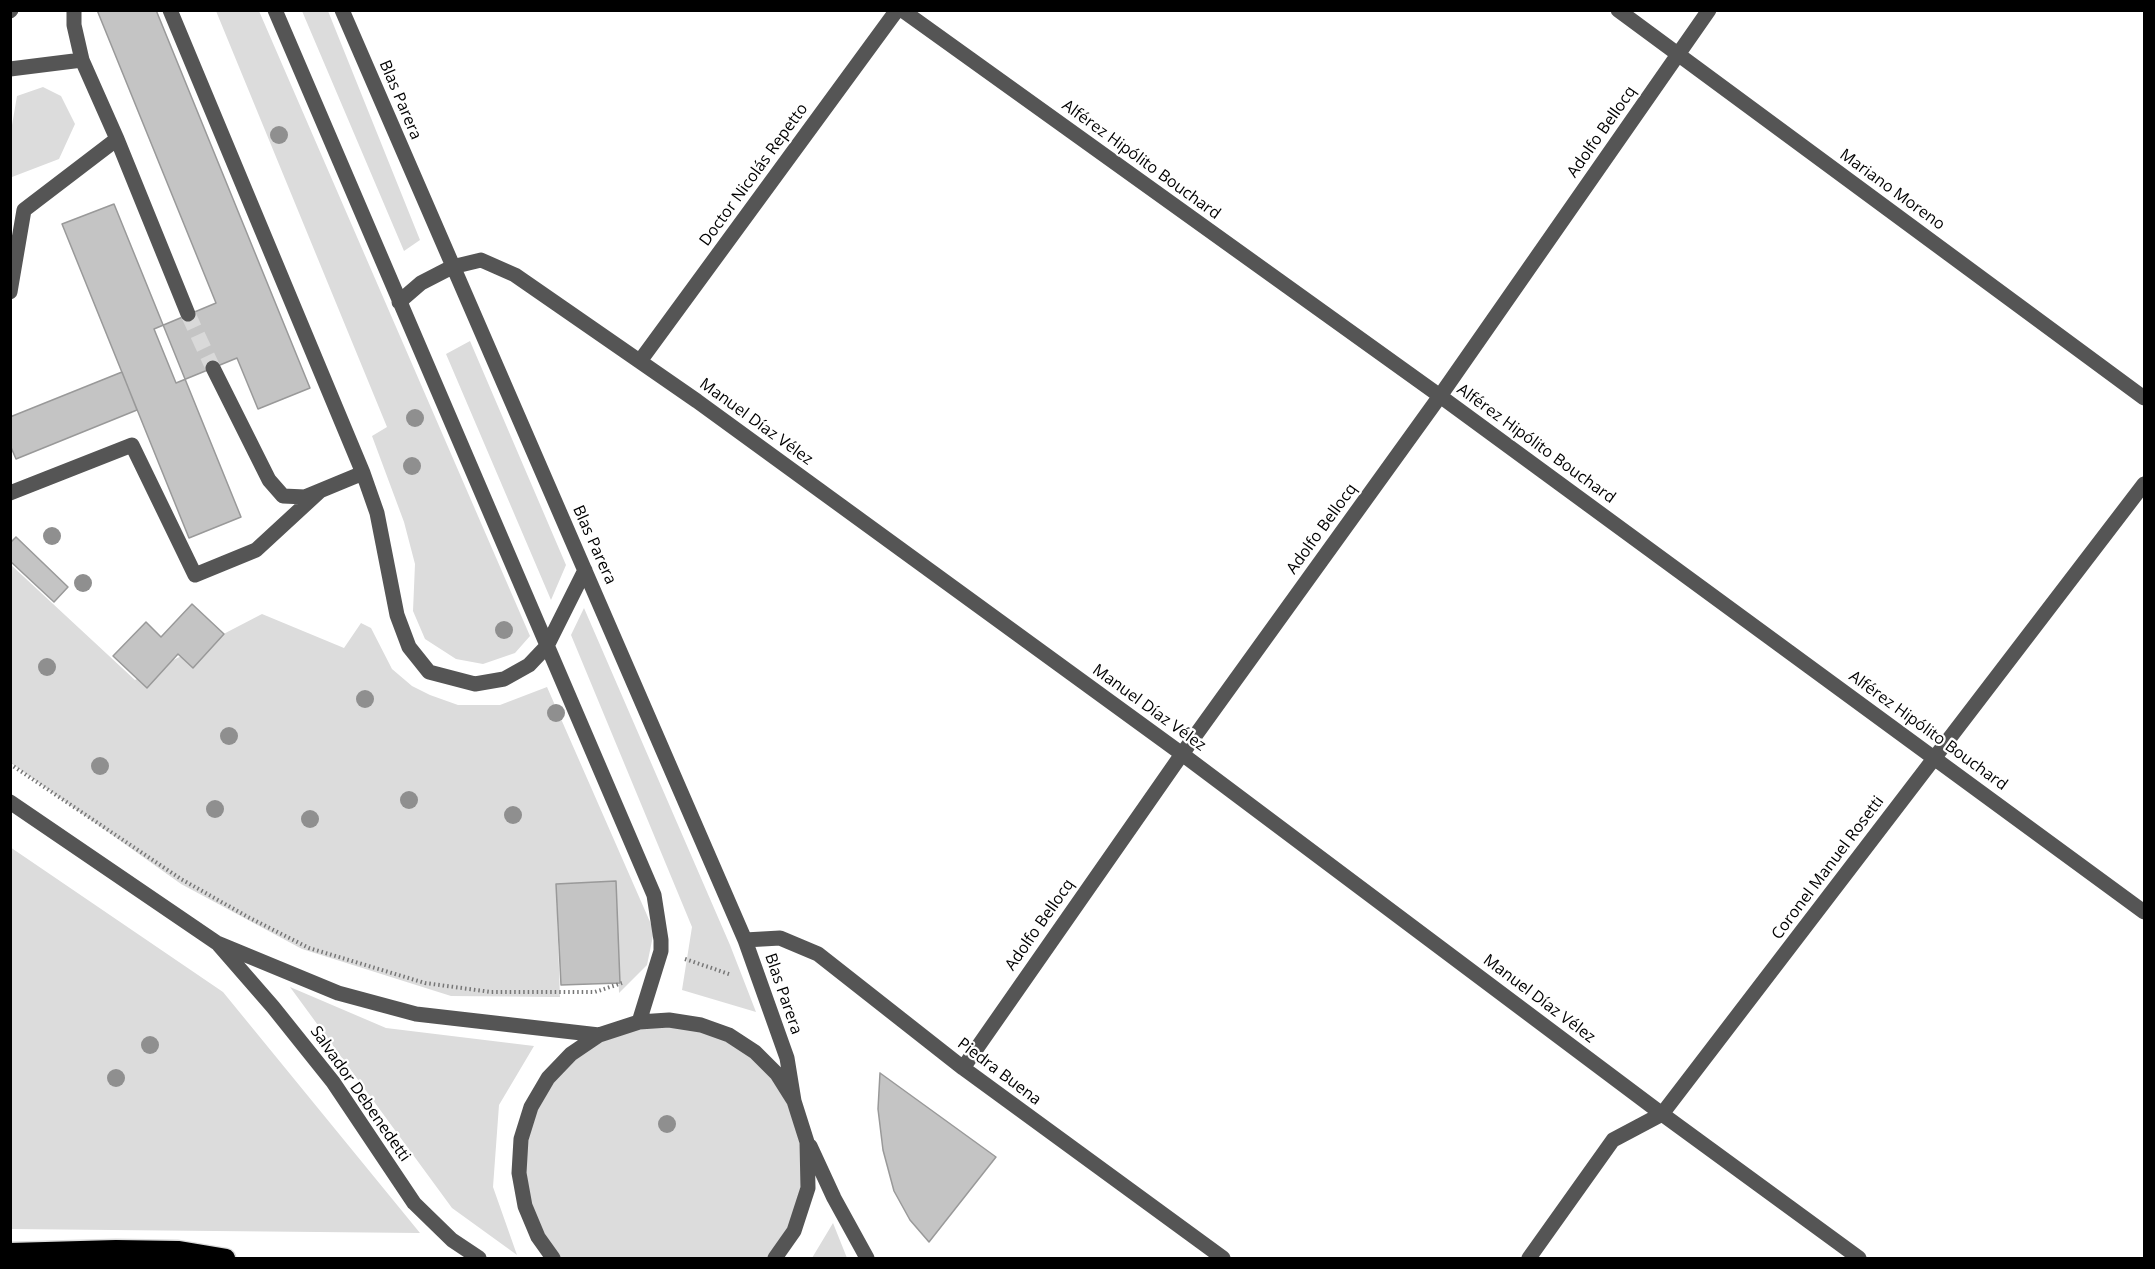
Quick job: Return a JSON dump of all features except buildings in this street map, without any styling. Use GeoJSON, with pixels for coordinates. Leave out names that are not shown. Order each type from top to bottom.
{"type":"FeatureCollection","features":[{"type":"Feature","properties":{"kind":"highway"},"geometry":{"type":"LineString","coordinates":[[10,1252],[178,1250],[226,1258]]}},
{"type":"Feature","properties":{"kind":"street"},"geometry":{"type":"LineString","coordinates":[[74,10],[74,25],[82,60],[117,139],[188,314]]}},
{"type":"Feature","properties":{"kind":"street"},"geometry":{"type":"LineString","coordinates":[[170,10],[363,473],[377,513],[397,615],[409,648],[429,672],[475,684],[504,679],[529,665],[547,646],[585,570]]}},
{"type":"Feature","properties":{"kind":"street"},"geometry":{"type":"LineString","coordinates":[[275,10],[654,895],[662,939],[661,951],[639,1022]]}},
{"type":"Feature","properties":{"kind":"street","name":"Blas Parera"},"geometry":{"type":"LineString","coordinates":[[342,10],[745,940],[787,1058],[794,1101]]}},
{"type":"Feature","properties":{"kind":"street","name":"Doctor Nicolás Repetto"},"geometry":{"type":"LineString","coordinates":[[640,361],[899,10]]}},
{"type":"Feature","properties":{"kind":"street","name":"Alférez Hipólito Bouchard"},"geometry":{"type":"LineString","coordinates":[[899,10],[1440,396],[2145,912]]}},
{"type":"Feature","properties":{"kind":"street","name":"Mariano Moreno"},"geometry":{"type":"LineString","coordinates":[[1618,10],[2145,398]]}},
{"type":"Feature","properties":{"kind":"street","name":"Adolfo Bellocq"},"geometry":{"type":"LineString","coordinates":[[963,1068],[1182,754],[1440,396],[1709,10]]}},
{"type":"Feature","properties":{"kind":"street"},"geometry":{"type":"LineString","coordinates":[[10,69],[82,60]]}},
{"type":"Feature","properties":{"kind":"street"},"geometry":{"type":"LineString","coordinates":[[10,292],[24,210],[117,139]]}},
{"type":"Feature","properties":{"kind":"street","name":"Manuel Díaz Vélez"},"geometry":{"type":"LineString","coordinates":[[399,302],[421,283],[452,267],[481,260],[514,275],[640,361],[1182,754],[1662,1114],[1859,1258]]}},
{"type":"Feature","properties":{"kind":"street"},"geometry":{"type":"LineString","coordinates":[[213,368],[268,480],[283,496],[305,497],[363,473]]}},
{"type":"Feature","properties":{"kind":"street"},"geometry":{"type":"LineString","coordinates":[[10,493],[132,445],[195,574],[256,550],[320,492]]}},
{"type":"Feature","properties":{"kind":"street","name":"Coronel Manuel Rosetti"},"geometry":{"type":"LineString","coordinates":[[1529,1258],[1613,1140],[1662,1114],[2145,484]]}},
{"type":"Feature","properties":{"kind":"street","name":"Salvador Debenedetti"},"geometry":{"type":"LineString","coordinates":[[10,802],[217,943],[338,993],[416,1014],[599,1035]]}},
{"type":"Feature","properties":{"kind":"street","name":"Piedra Buena"},"geometry":{"type":"LineString","coordinates":[[745,940],[780,938],[818,954],[963,1068],[1224,1258]]}},
{"type":"Feature","properties":{"kind":"street","name":"Salvador Debenedetti"},"geometry":{"type":"LineString","coordinates":[[217,943],[273,1007],[333,1082],[414,1203],[452,1240],[479,1258]]}},
{"type":"Feature","properties":{"kind":"street"},"geometry":{"type":"LineString","coordinates":[[553,1258],[538,1237],[525,1206],[519,1173],[521,1139],[531,1107],[548,1078],[571,1054],[599,1035],[639,1022],[669,1020],[700,1025],[729,1035],[755,1053],[777,1074],[794,1101],[807,1142],[867,1258]]}},
{"type":"Feature","properties":{"kind":"street"},"geometry":{"type":"LineString","coordinates":[[775,1258],[794,1231],[808,1188],[807,1142]]}},
{"type":"Feature","properties":{"kind":"path"},"geometry":{"type":"LineString","coordinates":[[10,764],[181,879],[309,948],[425,983],[491,992],[595,992],[625,982]]}},
{"type":"Feature","properties":{"kind":"path"},"geometry":{"type":"LineString","coordinates":[[661,951],[762,986]]}},
{"type":"Feature","properties":{"kind":"shaded area"},"geometry":{"type":"Polygon","coordinates":[[[216,11],[259,11],[530,636],[515,653],[483,664],[456,659],[425,639],[413,611],[415,564],[404,522],[372,436],[387,427],[216,11]]]}},
{"type":"Feature","properties":{"kind":"shaded area"},"geometry":{"type":"Polygon","coordinates":[[[302,11],[328,11],[420,240],[404,251],[302,11]]]}},
{"type":"Feature","properties":{"kind":"shaded area"},"geometry":{"type":"Polygon","coordinates":[[[43,87],[61,96],[75,124],[59,159],[12,177],[11,185],[11,131],[17,96],[43,87]]]}},
{"type":"Feature","properties":{"kind":"shaded area"},"geometry":{"type":"Polygon","coordinates":[[[470,341],[566,565],[551,600],[446,354],[470,341]]]}},
{"type":"Feature","properties":{"kind":"shaded area"},"geometry":{"type":"Polygon","coordinates":[[[10,564],[135,680],[262,614],[344,648],[361,623],[371,628],[392,669],[412,686],[458,705],[500,705],[547,687],[654,931],[647,965],[619,993],[615,881],[556,884],[560,997],[451,996],[302,949],[181,884],[11,763],[10,564]]]}},
{"type":"Feature","properties":{"kind":"shaded area"},"geometry":{"type":"Polygon","coordinates":[[[584,608],[730,945],[756,1012],[682,990],[692,927],[571,635],[584,608]]]}},
{"type":"Feature","properties":{"kind":"shaded area"},"geometry":{"type":"Polygon","coordinates":[[[10,847],[223,992],[420,1233],[11,1229],[10,847]]]}},
{"type":"Feature","properties":{"kind":"shaded area"},"geometry":{"type":"Polygon","coordinates":[[[290,987],[386,1028],[534,1046],[499,1105],[493,1187],[517,1255],[452,1208],[290,987]]]}},
{"type":"Feature","properties":{"kind":"shaded area"},"geometry":{"type":"Polygon","coordinates":[[[639,1022],[729,1035],[794,1101],[808,1188],[775,1258],[553,1258],[519,1173],[531,1107],[571,1054],[639,1022]]]}},
{"type":"Feature","properties":{"kind":"shaded area"},"geometry":{"type":"Polygon","coordinates":[[[833,1223],[847,1258],[812,1258],[833,1223]]]}},
{"type":"Feature","properties":{"kind":"tunnel"},"geometry":{"type":"LineString","coordinates":[[188,314],[213,368]]}}]}
